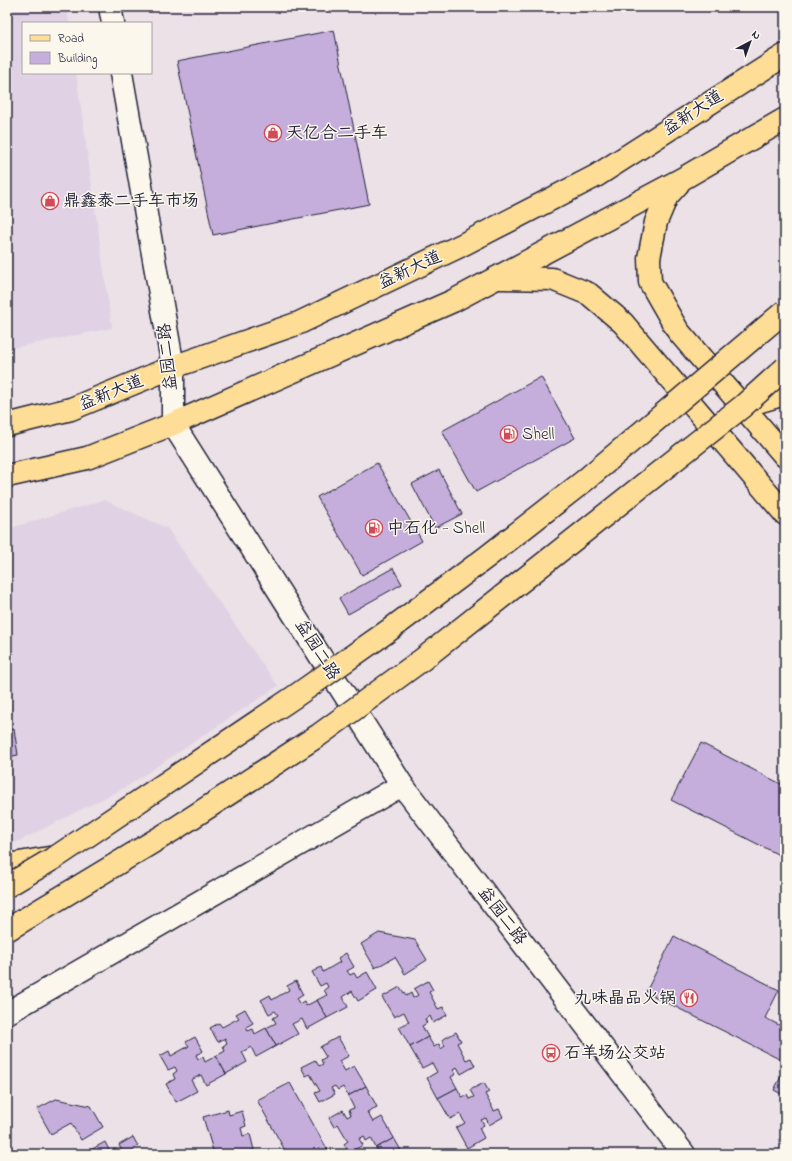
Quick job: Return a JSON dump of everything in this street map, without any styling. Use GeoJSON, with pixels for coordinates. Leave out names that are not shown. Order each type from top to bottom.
{"type":"FeatureCollection","features":[{"type":"Feature","properties":{"kind":"main road","name":"益新大道"},"geometry":{"type":"LineString","coordinates":[[7,425],[71,409],[173,367],[299,323],[460,246],[596,176],[785,55]]}},
{"type":"Feature","properties":{"kind":"main road"},"geometry":{"type":"LineString","coordinates":[[7,476],[87,458],[173,424],[453,301],[682,180],[785,119]]}},
{"type":"Feature","properties":{"kind":"main road"},"geometry":{"type":"LineString","coordinates":[[682,180],[667,196],[656,222],[650,258],[650,282],[678,331],[785,456]]}},
{"type":"Feature","properties":{"kind":"main road"},"geometry":{"type":"LineString","coordinates":[[498,278],[552,279],[589,294],[623,323],[785,514]]}},
{"type":"Feature","properties":{"kind":"main road"},"geometry":{"type":"LineString","coordinates":[[7,886],[56,857],[294,697],[388,631],[470,570],[584,481],[785,311]]}},
{"type":"Feature","properties":{"kind":"main road"},"geometry":{"type":"LineString","coordinates":[[7,930],[176,828],[319,735],[424,659],[743,406],[785,368]]}},
{"type":"Feature","properties":{"kind":"main road"},"geometry":{"type":"LineString","coordinates":[[743,406],[785,394]]}},
{"type":"Feature","properties":{"kind":"main road"},"geometry":{"type":"LineString","coordinates":[[7,865],[56,857]]}},
{"type":"Feature","properties":{"kind":"street"},"geometry":{"type":"LineString","coordinates":[[110,7],[113,22]]}},
{"type":"Feature","properties":{"kind":"street","name":"益园二路"},"geometry":{"type":"LineString","coordinates":[[122,74],[173,367],[173,424],[402,785],[684,1154]]}},
{"type":"Feature","properties":{"kind":"street"},"geometry":{"type":"LineString","coordinates":[[7,1013],[402,785]]}},
{"type":"Feature","properties":{"kind":"shaded area","name":"鼎鑫泰二手车市场"},"geometry":{"type":"Polygon","coordinates":[[[7,7],[67,7],[69,22],[22,22],[22,74],[76,74],[112,328],[7,349],[7,7]]]}},
{"type":"Feature","properties":{"kind":"shaded area"},"geometry":{"type":"Polygon","coordinates":[[[104,500],[167,528],[278,686],[126,787],[7,847],[7,529],[104,500]]]}},
{"type":"Feature","properties":{"kind":"building","name":"天亿合二手车"},"geometry":{"type":"Polygon","coordinates":[[[334,30],[369,204],[213,235],[177,61],[334,30]]]}},
{"type":"Feature","properties":{"kind":"building","name":"Shell"},"geometry":{"type":"Polygon","coordinates":[[[541,377],[575,438],[476,492],[442,431],[541,377]]]}},
{"type":"Feature","properties":{"kind":"building","name":"中石化 - Shell"},"geometry":{"type":"Polygon","coordinates":[[[377,463],[422,541],[362,575],[317,497],[377,463]]]}},
{"type":"Feature","properties":{"kind":"building"},"geometry":{"type":"Polygon","coordinates":[[[439,470],[462,514],[435,528],[412,484],[439,470]]]}},
{"type":"Feature","properties":{"kind":"building"},"geometry":{"type":"Polygon","coordinates":[[[393,568],[402,584],[348,614],[339,598],[393,568]]]}},
{"type":"Feature","properties":{"kind":"building"},"geometry":{"type":"Polygon","coordinates":[[[14,729],[18,755],[7,757],[7,730],[14,729]]]}},
{"type":"Feature","properties":{"kind":"building"},"geometry":{"type":"Polygon","coordinates":[[[701,743],[785,786],[785,858],[671,800],[701,743]]]}},
{"type":"Feature","properties":{"kind":"building"},"geometry":{"type":"Polygon","coordinates":[[[379,933],[415,940],[427,960],[405,974],[395,957],[375,968],[361,944],[379,933]]]}},
{"type":"Feature","properties":{"kind":"building"},"geometry":{"type":"Polygon","coordinates":[[[674,936],[779,990],[765,1018],[785,1028],[785,1062],[646,992],[674,936]]]}},
{"type":"Feature","properties":{"kind":"building"},"geometry":{"type":"Polygon","coordinates":[[[346,953],[354,967],[347,971],[350,975],[354,973],[357,978],[367,972],[377,990],[358,1001],[352,991],[343,997],[348,1007],[327,1018],[317,1000],[327,995],[324,990],[328,987],[326,983],[320,986],[312,972],[321,967],[323,972],[340,962],[338,958],[346,953]]]}},
{"type":"Feature","properties":{"kind":"building"},"geometry":{"type":"Polygon","coordinates":[[[296,981],[303,995],[297,999],[299,1004],[304,1001],[306,1006],[317,1000],[327,1018],[307,1029],[302,1019],[292,1024],[298,1034],[276,1046],[266,1028],[276,1023],[273,1018],[278,1015],[275,1011],[269,1014],[261,1000],[270,995],[272,1000],[289,990],[287,986],[296,981]]]}},
{"type":"Feature","properties":{"kind":"building"},"geometry":{"type":"Polygon","coordinates":[[[428,981],[433,990],[429,992],[438,1009],[443,1007],[447,1015],[433,1023],[430,1016],[425,1019],[427,1023],[422,1026],[428,1037],[410,1047],[399,1027],[409,1022],[404,1012],[394,1017],[382,997],[400,987],[406,996],[411,993],[413,998],[418,995],[414,989],[428,981]]]}},
{"type":"Feature","properties":{"kind":"building"},"geometry":{"type":"Polygon","coordinates":[[[245,1009],[253,1023],[246,1027],[248,1031],[253,1029],[255,1034],[266,1028],[276,1046],[256,1057],[251,1047],[242,1052],[247,1062],[226,1074],[216,1056],[225,1051],[223,1046],[227,1043],[225,1038],[218,1042],[210,1028],[219,1023],[222,1027],[239,1018],[236,1014],[245,1009]]]}},
{"type":"Feature","properties":{"kind":"building"},"geometry":{"type":"Polygon","coordinates":[[[456,1032],[461,1041],[457,1043],[466,1060],[471,1058],[475,1066],[461,1074],[457,1067],[453,1070],[456,1074],[451,1077],[457,1088],[438,1098],[427,1078],[437,1072],[432,1063],[422,1068],[410,1047],[428,1037],[434,1047],[439,1044],[441,1049],[445,1046],[442,1040],[456,1032]]]}},
{"type":"Feature","properties":{"kind":"building"},"geometry":{"type":"Polygon","coordinates":[[[195,1037],[203,1051],[196,1055],[198,1059],[203,1057],[205,1062],[216,1056],[226,1074],[206,1085],[201,1075],[191,1080],[197,1091],[176,1102],[166,1084],[175,1079],[173,1074],[177,1071],[175,1067],[168,1070],[160,1056],[169,1051],[171,1056],[189,1046],[186,1042],[195,1037]]]}},
{"type":"Feature","properties":{"kind":"building"},"geometry":{"type":"Polygon","coordinates":[[[338,1037],[349,1056],[339,1061],[345,1071],[354,1066],[366,1086],[348,1096],[343,1087],[338,1090],[335,1086],[331,1088],[335,1094],[320,1102],[315,1093],[320,1091],[310,1074],[306,1076],[301,1067],[315,1060],[319,1066],[323,1064],[321,1060],[326,1057],[320,1047],[338,1037]]]}},
{"type":"Feature","properties":{"kind":"building"},"geometry":{"type":"Polygon","coordinates":[[[785,1069],[785,1096],[774,1090],[785,1069]]]}},
{"type":"Feature","properties":{"kind":"building"},"geometry":{"type":"Polygon","coordinates":[[[290,1083],[330,1154],[287,1154],[257,1100],[290,1083]]]}},
{"type":"Feature","properties":{"kind":"building"},"geometry":{"type":"Polygon","coordinates":[[[484,1083],[489,1092],[485,1094],[494,1111],[499,1109],[503,1117],[489,1125],[486,1118],[481,1120],[484,1125],[479,1128],[484,1138],[467,1148],[456,1128],[465,1123],[460,1114],[450,1119],[438,1098],[457,1088],[462,1097],[467,1095],[469,1099],[474,1097],[470,1090],[484,1083]]]}},
{"type":"Feature","properties":{"kind":"building"},"geometry":{"type":"Polygon","coordinates":[[[366,1086],[377,1107],[367,1112],[373,1122],[382,1117],[394,1138],[376,1148],[371,1138],[366,1141],[364,1136],[359,1139],[363,1145],[349,1153],[344,1144],[348,1141],[338,1124],[334,1127],[329,1118],[343,1110],[347,1117],[351,1115],[349,1110],[354,1108],[348,1096],[366,1086]]]}},
{"type":"Feature","properties":{"kind":"building"},"geometry":{"type":"Polygon","coordinates":[[[56,1099],[91,1106],[103,1127],[81,1140],[71,1123],[51,1134],[37,1109],[56,1099]]]}},
{"type":"Feature","properties":{"kind":"building"},"geometry":{"type":"Polygon","coordinates":[[[228,1110],[229,1115],[242,1111],[246,1126],[241,1128],[243,1136],[250,1134],[254,1150],[243,1154],[214,1154],[203,1117],[228,1110]]]}},
{"type":"Feature","properties":{"kind":"building"},"geometry":{"type":"Polygon","coordinates":[[[133,1137],[138,1146],[133,1149],[136,1154],[118,1154],[122,1151],[119,1145],[133,1137]]]}},
{"type":"Feature","properties":{"kind":"building"},"geometry":{"type":"Polygon","coordinates":[[[394,1138],[403,1154],[380,1154],[376,1148],[394,1138]]]}},
{"type":"Feature","properties":{"kind":"building"},"geometry":{"type":"Polygon","coordinates":[[[105,1142],[110,1152],[115,1149],[118,1154],[88,1154],[87,1152],[105,1142]]]}},
{"type":"Feature","properties":{"kind":"place","name":"天亿合二手车"},"geometry":{"type":"Point","coordinates":[273,133]}},
{"type":"Feature","properties":{"kind":"place","name":"鼎鑫泰二手车市场"},"geometry":{"type":"Point","coordinates":[50,201]}},
{"type":"Feature","properties":{"kind":"place","name":"Shell"},"geometry":{"type":"Point","coordinates":[509,434]}},
{"type":"Feature","properties":{"kind":"place","name":"中石化 - Shell"},"geometry":{"type":"Point","coordinates":[374,528]}},
{"type":"Feature","properties":{"kind":"place","name":"九味晶品火锅"},"geometry":{"type":"Point","coordinates":[689,998]}},
{"type":"Feature","properties":{"kind":"place","name":"石羊场公交站"},"geometry":{"type":"Point","coordinates":[551,1053]}}]}
